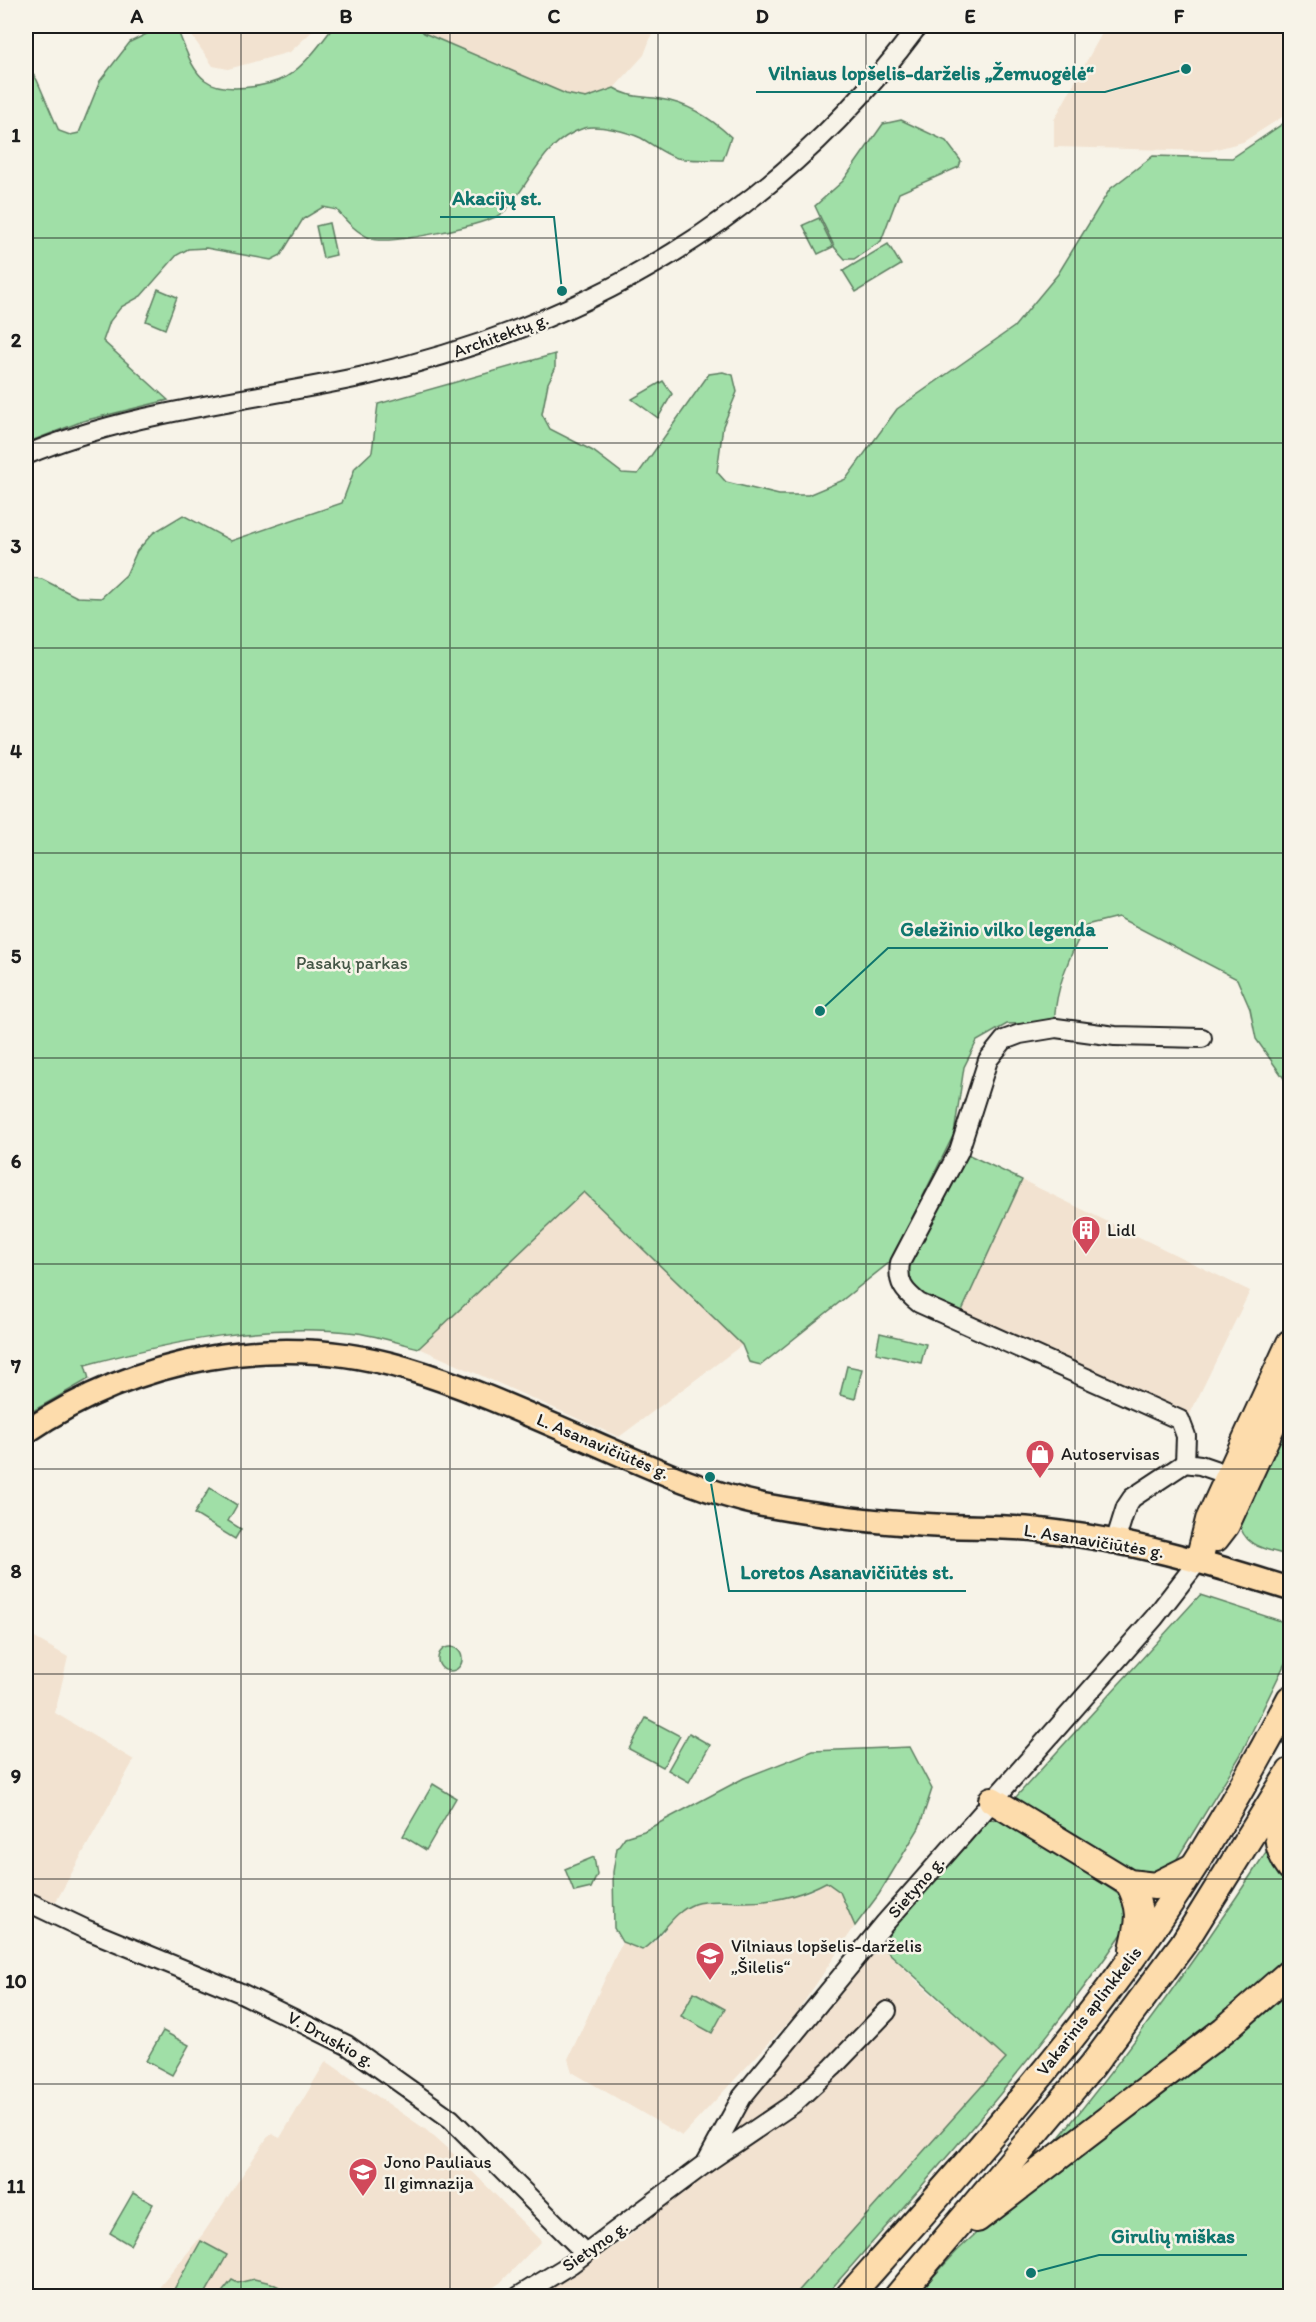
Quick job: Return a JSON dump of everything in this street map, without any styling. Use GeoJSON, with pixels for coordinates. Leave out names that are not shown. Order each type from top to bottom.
{"type":"FeatureCollection","features":[{"type":"Feature","properties":{"kind":"highway"},"geometry":{"type":"LineString","coordinates":[[1199,1560],[1209,1520],[1290,1342]]}},
{"type":"Feature","properties":{"kind":"highway"},"geometry":{"type":"LineString","coordinates":[[1199,1560],[1226,1525],[1290,1386]]}},
{"type":"Feature","properties":{"kind":"highway","name":"Vakarinis aplinkkelis"},"geometry":{"type":"LineString","coordinates":[[849,2296],[938,2197],[1130,1961],[1195,1866],[1240,1794],[1290,1699]]}},
{"type":"Feature","properties":{"kind":"highway"},"geometry":{"type":"LineString","coordinates":[[1285,1782],[1277,1836],[1283,1856],[1290,1867]]}},
{"type":"Feature","properties":{"kind":"highway","name":"Vakarinis aplinkkelis"},"geometry":{"type":"LineString","coordinates":[[898,2296],[1099,2057],[1183,1944],[1285,1782]]}},
{"type":"Feature","properties":{"kind":"highway"},"geometry":{"type":"LineString","coordinates":[[992,1800],[1129,1883],[1155,1886],[1195,1866]]}},
{"type":"Feature","properties":{"kind":"highway"},"geometry":{"type":"LineString","coordinates":[[1129,1883],[1138,1901],[1140,1919],[1130,1961]]}},
{"type":"Feature","properties":{"kind":"highway"},"geometry":{"type":"LineString","coordinates":[[939,2248],[1224,2030],[1290,1972]]}},
{"type":"Feature","properties":{"kind":"main road","name":"L. Asanavičiūtės g."},"geometry":{"type":"LineString","coordinates":[[26,1432],[49,1416],[99,1390],[136,1375],[192,1360],[235,1354],[281,1352],[356,1357],[404,1368],[448,1383],[676,1477],[748,1501],[836,1518],[930,1526],[1036,1529],[1115,1542],[1199,1560],[1290,1589]]}},
{"type":"Feature","properties":{"kind":"street","name":"Architektų g."},"geometry":{"type":"LineString","coordinates":[[26,455],[94,430],[362,376],[441,357],[518,331],[583,303],[680,250],[762,190],[835,123],[880,75],[918,26]]}},
{"type":"Feature","properties":{"kind":"street"},"geometry":{"type":"LineString","coordinates":[[1185,1463],[1186,1436],[1180,1420],[919,1303],[901,1286],[899,1272],[900,1263],[958,1151],[988,1060],[1004,1040],[1020,1034],[1056,1028],[1115,1036],[1202,1038]]}},
{"type":"Feature","properties":{"kind":"street"},"geometry":{"type":"LineString","coordinates":[[1115,1542],[1125,1507],[1132,1498],[1185,1463],[1200,1465],[1229,1475]]}},
{"type":"Feature","properties":{"kind":"street","name":"Sietyno g."},"geometry":{"type":"LineString","coordinates":[[519,2296],[585,2253],[706,2163],[742,2097],[885,1923],[1154,1618],[1199,1560]]}},
{"type":"Feature","properties":{"kind":"street","name":"V. Druskio g."},"geometry":{"type":"LineString","coordinates":[[26,1901],[85,1929],[260,2001],[347,2045],[451,2119],[585,2253]]}},
{"type":"Feature","properties":{"kind":"street"},"geometry":{"type":"LineString","coordinates":[[706,2163],[793,2104],[833,2067],[887,2011]]}},
{"type":"Feature","properties":{"kind":"shaded area"},"geometry":{"type":"Polygon","coordinates":[[[185,26],[318,26],[290,52],[228,69],[213,66],[185,26]]]}},
{"type":"Feature","properties":{"kind":"shaded area"},"geometry":{"type":"Polygon","coordinates":[[[417,26],[655,26],[644,55],[614,88],[586,98],[566,94],[424,33],[417,26]]]}},
{"type":"Feature","properties":{"kind":"shaded area"},"geometry":{"type":"Polygon","coordinates":[[[1106,26],[1290,26],[1290,112],[1243,142],[1209,151],[1054,147],[1054,120],[1106,26]]]}},
{"type":"Feature","properties":{"kind":"shaded area"},"geometry":{"type":"Polygon","coordinates":[[[1022,1180],[1250,1291],[1188,1418],[960,1315],[1022,1180]]]}},
{"type":"Feature","properties":{"kind":"shaded area"},"geometry":{"type":"Polygon","coordinates":[[[584,1192],[742,1345],[619,1437],[419,1348],[584,1192]]]}},
{"type":"Feature","properties":{"kind":"shaded area"},"geometry":{"type":"Polygon","coordinates":[[[26,1633],[68,1657],[55,1713],[134,1760],[53,1907],[26,1893],[26,1633]]]}},
{"type":"Feature","properties":{"kind":"shaded area","name":"Vilniaus lopšelis-darželis „Šilelis“"},"geometry":{"type":"Polygon","coordinates":[[[827,1882],[840,1892],[855,1926],[796,2014],[682,2136],[572,2072],[568,2059],[622,1942],[643,1949],[658,1939],[677,1913],[696,1903],[751,1902],[807,1893],[827,1882]]]}},
{"type":"Feature","properties":{"kind":"shaded area"},"geometry":{"type":"Polygon","coordinates":[[[878,1943],[922,1986],[1006,2059],[794,2296],[540,2296],[624,2240],[683,2191],[734,2120],[878,1943]]]}},
{"type":"Feature","properties":{"kind":"shaded area","name":"Jono Pauliaus II gimnazija"},"geometry":{"type":"Polygon","coordinates":[[[326,2061],[425,2129],[466,2165],[541,2241],[500,2283],[480,2296],[152,2296],[203,2234],[267,2138],[272,2134],[280,2138],[326,2061]]]}},
{"type":"Feature","properties":{"kind":"green space"},"geometry":{"type":"Polygon","coordinates":[[[163,26],[176,27],[191,63],[205,80],[223,87],[245,88],[268,84],[286,77],[306,61],[334,26],[417,26],[424,33],[566,94],[586,98],[614,88],[631,95],[670,101],[698,112],[731,137],[723,160],[688,159],[672,157],[629,133],[605,128],[584,128],[569,134],[547,153],[504,212],[480,223],[417,237],[372,239],[353,227],[337,210],[323,207],[303,219],[281,255],[271,260],[206,248],[188,249],[177,255],[141,296],[121,307],[110,321],[103,341],[168,400],[83,421],[26,443],[26,71],[30,70],[37,80],[59,131],[70,135],[79,133],[100,81],[130,42],[163,26]]]}},
{"type":"Feature","properties":{"kind":"green space","name":"Pasakų parkas"},"geometry":{"type":"Polygon","coordinates":[[[1290,119],[1290,1087],[1256,1039],[1250,1009],[1237,979],[1118,917],[1086,925],[1064,972],[1057,997],[1054,1023],[1007,1024],[977,1041],[964,1067],[954,1134],[890,1262],[761,1365],[749,1362],[742,1345],[584,1192],[419,1348],[365,1334],[322,1330],[254,1332],[186,1341],[85,1365],[89,1379],[26,1415],[26,577],[42,579],[77,597],[101,598],[126,575],[137,551],[153,533],[183,515],[231,541],[342,503],[355,468],[372,452],[378,404],[555,354],[555,369],[548,383],[542,414],[550,429],[593,451],[622,473],[638,474],[709,374],[723,372],[733,375],[737,392],[723,426],[717,472],[726,482],[779,495],[808,495],[846,479],[897,409],[1014,327],[1058,274],[1110,189],[1153,156],[1232,158],[1290,119]]]}},
{"type":"Feature","properties":{"kind":"green space"},"geometry":{"type":"Polygon","coordinates":[[[901,120],[946,141],[961,161],[959,167],[899,193],[881,241],[854,259],[845,259],[835,248],[815,206],[843,181],[883,124],[901,120]]]}},
{"type":"Feature","properties":{"kind":"green space"},"geometry":{"type":"Polygon","coordinates":[[[819,218],[833,247],[818,254],[803,225],[819,218]]]}},
{"type":"Feature","properties":{"kind":"green space"},"geometry":{"type":"Polygon","coordinates":[[[329,223],[336,255],[323,258],[316,226],[329,223]]]}},
{"type":"Feature","properties":{"kind":"green space"},"geometry":{"type":"Polygon","coordinates":[[[888,244],[901,265],[856,292],[843,271],[888,244]]]}},
{"type":"Feature","properties":{"kind":"green space"},"geometry":{"type":"Polygon","coordinates":[[[158,289],[177,297],[165,329],[146,321],[158,289]]]}},
{"type":"Feature","properties":{"kind":"green space"},"geometry":{"type":"Polygon","coordinates":[[[663,381],[672,394],[658,418],[632,399],[663,381]]]}},
{"type":"Feature","properties":{"kind":"green space"},"geometry":{"type":"Polygon","coordinates":[[[963,1152],[1022,1180],[960,1315],[909,1289],[903,1269],[963,1152]]]}},
{"type":"Feature","properties":{"kind":"green space"},"geometry":{"type":"Polygon","coordinates":[[[880,1333],[926,1344],[921,1363],[876,1353],[880,1333]]]}},
{"type":"Feature","properties":{"kind":"green space"},"geometry":{"type":"Polygon","coordinates":[[[847,1366],[862,1369],[855,1399],[840,1395],[847,1366]]]}},
{"type":"Feature","properties":{"kind":"green space"},"geometry":{"type":"Polygon","coordinates":[[[1290,1405],[1290,1556],[1265,1549],[1251,1542],[1241,1530],[1239,1521],[1290,1405]]]}},
{"type":"Feature","properties":{"kind":"green space"},"geometry":{"type":"Polygon","coordinates":[[[210,1488],[237,1505],[228,1521],[241,1529],[235,1539],[194,1514],[210,1488]]]}},
{"type":"Feature","properties":{"kind":"green space"},"geometry":{"type":"Polygon","coordinates":[[[1200,1595],[1290,1624],[1290,1653],[1240,1756],[1169,1872],[1146,1879],[1015,1798],[1200,1595]]]}},
{"type":"Feature","properties":{"kind":"green space"},"geometry":{"type":"Polygon","coordinates":[[[450,1647],[459,1650],[462,1659],[459,1668],[450,1671],[441,1668],[438,1659],[441,1650],[450,1647]]]}},
{"type":"Feature","properties":{"kind":"green space"},"geometry":{"type":"Polygon","coordinates":[[[646,1718],[680,1736],[663,1767],[629,1749],[646,1718]]]}},
{"type":"Feature","properties":{"kind":"green space"},"geometry":{"type":"Polygon","coordinates":[[[689,1733],[710,1745],[689,1782],[668,1770],[689,1733]]]}},
{"type":"Feature","properties":{"kind":"green space"},"geometry":{"type":"Polygon","coordinates":[[[910,1747],[932,1789],[919,1828],[879,1894],[855,1926],[840,1892],[826,1882],[807,1891],[777,1899],[756,1902],[700,1902],[679,1913],[642,1950],[622,1942],[614,1928],[613,1872],[617,1848],[625,1837],[644,1831],[744,1778],[813,1751],[910,1747]]]}},
{"type":"Feature","properties":{"kind":"green space"},"geometry":{"type":"Polygon","coordinates":[[[433,1784],[456,1798],[426,1850],[403,1836],[433,1784]]]}},
{"type":"Feature","properties":{"kind":"green space"},"geometry":{"type":"Polygon","coordinates":[[[985,1819],[1003,1820],[1017,1826],[1118,1894],[1127,1911],[1124,1931],[1018,2073],[825,2296],[794,2296],[1006,2059],[878,1943],[985,1819]]]}},
{"type":"Feature","properties":{"kind":"green space"},"geometry":{"type":"Polygon","coordinates":[[[1270,1846],[1290,1880],[1290,1958],[1223,2017],[1052,2146],[1165,1999],[1270,1846]]]}},
{"type":"Feature","properties":{"kind":"green space"},"geometry":{"type":"Polygon","coordinates":[[[594,1857],[597,1875],[591,1888],[574,1892],[565,1869],[594,1857]]]}},
{"type":"Feature","properties":{"kind":"green space"},"geometry":{"type":"Polygon","coordinates":[[[1290,1985],[1290,2296],[915,2296],[958,2250],[1000,2211],[1290,1985]]]}},
{"type":"Feature","properties":{"kind":"green space"},"geometry":{"type":"Polygon","coordinates":[[[694,1992],[725,2009],[712,2033],[681,2016],[694,1992]]]}},
{"type":"Feature","properties":{"kind":"green space"},"geometry":{"type":"Polygon","coordinates":[[[163,2031],[189,2045],[172,2075],[146,2061],[163,2031]]]}},
{"type":"Feature","properties":{"kind":"green space"},"geometry":{"type":"Polygon","coordinates":[[[133,2193],[153,2204],[130,2245],[110,2233],[133,2193]]]}},
{"type":"Feature","properties":{"kind":"green space"},"geometry":{"type":"Polygon","coordinates":[[[201,2241],[227,2255],[204,2296],[179,2296],[172,2293],[201,2241]]]}},
{"type":"Feature","properties":{"kind":"green space"},"geometry":{"type":"Polygon","coordinates":[[[254,2279],[271,2283],[298,2296],[219,2296],[232,2280],[238,2283],[254,2279]]]}},
{"type":"Feature","properties":{"kind":"place","name":"Vilniaus lopšelis-darželis „Žemuogėlė“"},"geometry":{"type":"Point","coordinates":[1186,69]}},
{"type":"Feature","properties":{"kind":"place","name":"Akacijų st."},"geometry":{"type":"Point","coordinates":[562,291]}},
{"type":"Feature","properties":{"kind":"place","name":"Geležinio vilko legenda"},"geometry":{"type":"Point","coordinates":[820,1011]}},
{"type":"Feature","properties":{"kind":"place","name":"Lidl"},"geometry":{"type":"Point","coordinates":[1086,1256]}},
{"type":"Feature","properties":{"kind":"place","name":"Loretos Asanavičiūtės st."},"geometry":{"type":"Point","coordinates":[710,1477]}},
{"type":"Feature","properties":{"kind":"place","name":"Autoservisas"},"geometry":{"type":"Point","coordinates":[1040,1480]}},
{"type":"Feature","properties":{"kind":"place","name":"Vilniaus lopšelis-darželis „Šilelis“"},"geometry":{"type":"Point","coordinates":[710,1982]}},
{"type":"Feature","properties":{"kind":"place","name":"Jono Pauliaus II gimnazija"},"geometry":{"type":"Point","coordinates":[363,2198]}},
{"type":"Feature","properties":{"kind":"place","name":"Girulių miškas"},"geometry":{"type":"Point","coordinates":[1031,2273]}}]}
